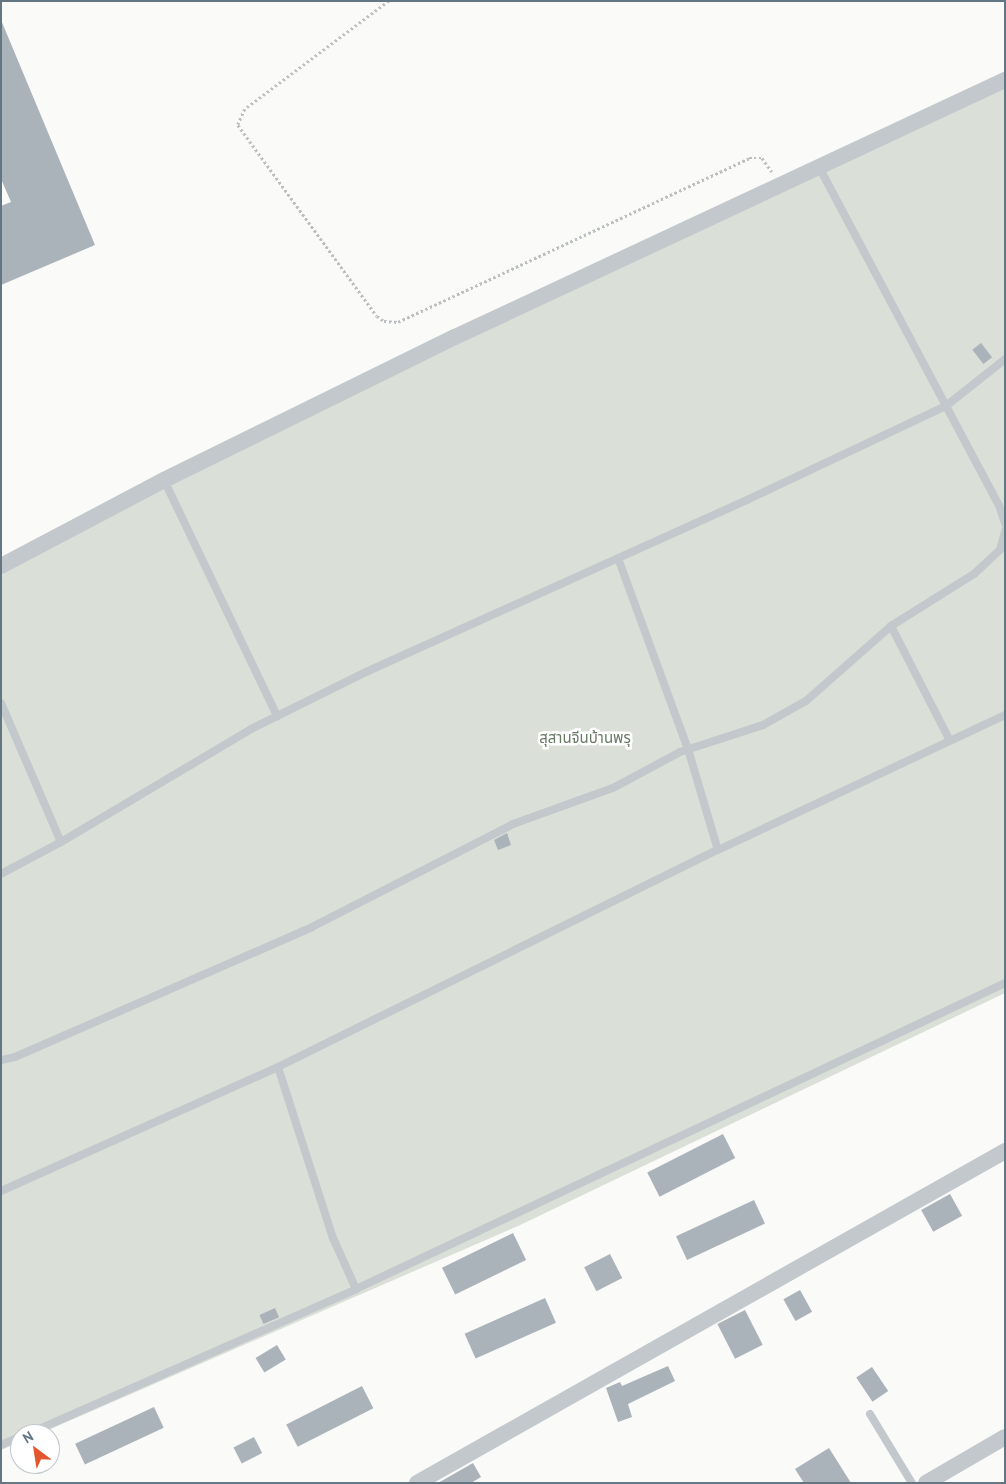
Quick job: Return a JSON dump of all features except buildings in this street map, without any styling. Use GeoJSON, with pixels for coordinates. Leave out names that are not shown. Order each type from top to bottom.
{"type":"FeatureCollection","features":[{"type":"Feature","properties":{"kind":"street"},"geometry":{"type":"LineString","coordinates":[[1,566],[164,480],[446,341],[1005,80]]}},
{"type":"Feature","properties":{"kind":"street"},"geometry":{"type":"LineString","coordinates":[[417,1483],[1005,1151]]}},
{"type":"Feature","properties":{"kind":"street"},"geometry":{"type":"LineString","coordinates":[[926,1483],[1005,1437]]}},
{"type":"Feature","properties":{"kind":"lane"},"geometry":{"type":"LineString","coordinates":[[819,167],[999,505],[1005,524]]}},
{"type":"Feature","properties":{"kind":"lane"},"geometry":{"type":"LineString","coordinates":[[1,874],[61,842],[276,716],[375,668],[946,406],[1005,359]]}},
{"type":"Feature","properties":{"kind":"lane"},"geometry":{"type":"LineString","coordinates":[[164,480],[276,716]]}},
{"type":"Feature","properties":{"kind":"lane"},"geometry":{"type":"LineString","coordinates":[[1,1060],[24,1053],[312,927],[513,824],[613,788],[688,749],[763,725],[806,701],[891,626],[974,574],[1000,550],[1005,531]]}},
{"type":"Feature","properties":{"kind":"lane"},"geometry":{"type":"LineString","coordinates":[[618,558],[688,749],[718,850]]}},
{"type":"Feature","properties":{"kind":"lane"},"geometry":{"type":"LineString","coordinates":[[891,626],[950,742]]}},
{"type":"Feature","properties":{"kind":"lane"},"geometry":{"type":"LineString","coordinates":[[1,703],[61,842]]}},
{"type":"Feature","properties":{"kind":"lane"},"geometry":{"type":"LineString","coordinates":[[1,1191],[278,1067],[718,850],[1005,715]]}},
{"type":"Feature","properties":{"kind":"lane"},"geometry":{"type":"LineString","coordinates":[[51,1424],[356,1289],[1005,983]]}},
{"type":"Feature","properties":{"kind":"lane"},"geometry":{"type":"LineString","coordinates":[[278,1067],[333,1238],[356,1289]]}},
{"type":"Feature","properties":{"kind":"lane"},"geometry":{"type":"LineString","coordinates":[[870,1414],[912,1483]]}},
{"type":"Feature","properties":{"kind":"path"},"geometry":{"type":"LineString","coordinates":[[389,1],[244,109],[238,125],[371,308],[384,321],[398,322],[752,157],[765,161],[780,184]]}},
{"type":"Feature","properties":{"kind":"green space","name":"สุสานจีนบ้านพรุ"},"geometry":{"type":"Polygon","coordinates":[[[1005,71],[1005,993],[518,1226],[60,1425],[10,1424],[10,1446],[1,1450],[1,572],[168,484],[801,179],[1005,71]]]}}]}
